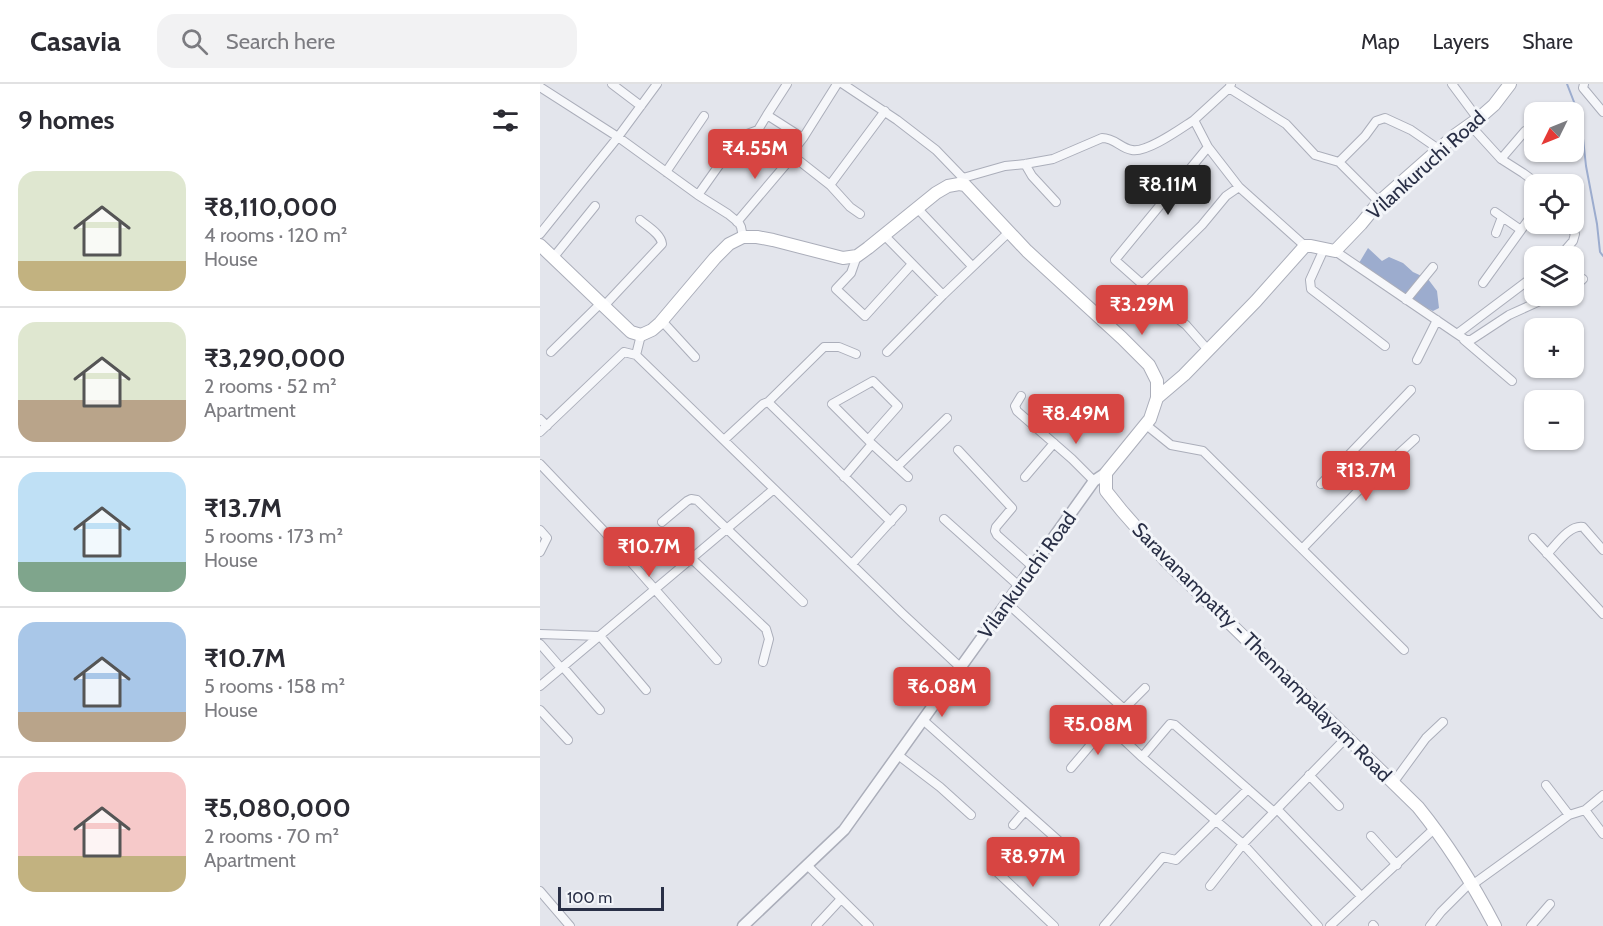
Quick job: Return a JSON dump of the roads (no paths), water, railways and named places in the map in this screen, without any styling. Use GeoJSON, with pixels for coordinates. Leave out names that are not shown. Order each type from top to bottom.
{"type":"FeatureCollection","features":[{"type":"Feature","properties":{"kind":"main road","name":"Vilankuruchi Road"},"geometry":{"type":"LineString","coordinates":[[1329,250],[1361,224],[1379,202],[1454,136],[1494,105],[1510,84]]}},
{"type":"Feature","properties":{"kind":"main road"},"geometry":{"type":"LineString","coordinates":[[540,245],[631,332],[641,335],[652,330],[662,321],[729,244],[743,237],[773,240],[843,258],[857,256],[936,193],[961,181],[1027,251],[1149,365],[1157,381],[1157,398],[1150,419],[1106,473]]}},
{"type":"Feature","properties":{"kind":"main road"},"geometry":{"type":"LineString","coordinates":[[1157,398],[1184,375],[1256,301],[1305,246],[1329,250]]}},
{"type":"Feature","properties":{"kind":"main road","name":"Saravanampatty - Thennampalayam Road"},"geometry":{"type":"LineString","coordinates":[[1106,473],[1106,490],[1165,560],[1418,807],[1472,883],[1495,926]]}},
{"type":"Feature","properties":{"kind":"street"},"geometry":{"type":"LineString","coordinates":[[612,84],[641,106]]}},
{"type":"Feature","properties":{"kind":"street"},"geometry":{"type":"LineString","coordinates":[[540,234],[618,137],[657,84]]}},
{"type":"Feature","properties":{"kind":"street"},"geometry":{"type":"LineString","coordinates":[[698,195],[739,137],[758,130],[788,84]]}},
{"type":"Feature","properties":{"kind":"street"},"geometry":{"type":"LineString","coordinates":[[737,222],[793,156],[793,151],[837,84]]}},
{"type":"Feature","properties":{"kind":"street"},"geometry":{"type":"LineString","coordinates":[[843,84],[885,111],[936,150],[961,181],[1005,166],[1053,159],[1102,138],[1109,138],[1132,150],[1143,150],[1194,120],[1230,86],[1286,124],[1315,155],[1340,162],[1379,202]]}},
{"type":"Feature","properties":{"kind":"street"},"geometry":{"type":"LineString","coordinates":[[1452,84],[1474,122],[1501,159],[1524,175]]}},
{"type":"Feature","properties":{"kind":"street"},"geometry":{"type":"LineString","coordinates":[[1584,84],[1584,88],[1603,112]]}},
{"type":"Feature","properties":{"kind":"street"},"geometry":{"type":"LineString","coordinates":[[540,87],[618,137],[698,195],[720,208],[741,227],[743,237]]}},
{"type":"Feature","properties":{"kind":"street"},"geometry":{"type":"LineString","coordinates":[[830,184],[885,111]]}},
{"type":"Feature","properties":{"kind":"street"},"geometry":{"type":"LineString","coordinates":[[767,115],[803,138]]}},
{"type":"Feature","properties":{"kind":"street"},"geometry":{"type":"LineString","coordinates":[[666,172],[704,116]]}},
{"type":"Feature","properties":{"kind":"street"},"geometry":{"type":"LineString","coordinates":[[1340,162],[1376,121],[1385,118],[1405,126],[1440,150]]}},
{"type":"Feature","properties":{"kind":"street"},"geometry":{"type":"LineString","coordinates":[[1194,120],[1209,147],[1239,186],[1305,246]]}},
{"type":"Feature","properties":{"kind":"street"},"geometry":{"type":"LineString","coordinates":[[1501,159],[1524,132]]}},
{"type":"Feature","properties":{"kind":"street"},"geometry":{"type":"LineString","coordinates":[[1208,350],[1186,325],[1115,260],[1209,147]]}},
{"type":"Feature","properties":{"kind":"street"},"geometry":{"type":"LineString","coordinates":[[793,156],[830,184],[850,207],[860,214]]}},
{"type":"Feature","properties":{"kind":"street"},"geometry":{"type":"LineString","coordinates":[[1025,164],[1032,176],[1056,202]]}},
{"type":"Feature","properties":{"kind":"street"},"geometry":{"type":"LineString","coordinates":[[1142,284],[1202,225],[1226,196],[1239,186]]}},
{"type":"Feature","properties":{"kind":"street"},"geometry":{"type":"LineString","coordinates":[[553,258],[595,206]]}},
{"type":"Feature","properties":{"kind":"street"},"geometry":{"type":"LineString","coordinates":[[917,208],[972,266]]}},
{"type":"Feature","properties":{"kind":"street"},"geometry":{"type":"LineString","coordinates":[[1496,233],[1498,215],[1521,230]]}},
{"type":"Feature","properties":{"kind":"street"},"geometry":{"type":"LineString","coordinates":[[551,352],[663,244],[660,237],[640,220]]}},
{"type":"Feature","properties":{"kind":"street"},"geometry":{"type":"LineString","coordinates":[[1483,283],[1524,226]]}},
{"type":"Feature","properties":{"kind":"street"},"geometry":{"type":"LineString","coordinates":[[887,352],[943,294],[1009,232]]}},
{"type":"Feature","properties":{"kind":"street"},"geometry":{"type":"LineString","coordinates":[[884,235],[943,294]]}},
{"type":"Feature","properties":{"kind":"street"},"geometry":{"type":"LineString","coordinates":[[1385,346],[1311,289],[1310,280],[1329,250],[1466,340],[1471,340],[1509,315],[1529,306]]}},
{"type":"Feature","properties":{"kind":"street"},"geometry":{"type":"LineString","coordinates":[[857,256],[851,273],[836,289],[865,316],[912,264]]}},
{"type":"Feature","properties":{"kind":"street"},"geometry":{"type":"LineString","coordinates":[[1406,300],[1433,267]]}},
{"type":"Feature","properties":{"kind":"street"},"geometry":{"type":"LineString","coordinates":[[1457,334],[1524,284]]}},
{"type":"Feature","properties":{"kind":"street"},"geometry":{"type":"LineString","coordinates":[[1417,360],[1437,320]]}},
{"type":"Feature","properties":{"kind":"street"},"geometry":{"type":"LineString","coordinates":[[662,321],[695,357]]}},
{"type":"Feature","properties":{"kind":"street"},"geometry":{"type":"LineString","coordinates":[[1457,334],[1512,381]]}},
{"type":"Feature","properties":{"kind":"street"},"geometry":{"type":"LineString","coordinates":[[636,355],[641,335]]}},
{"type":"Feature","properties":{"kind":"street"},"geometry":{"type":"LineString","coordinates":[[724,440],[768,402],[824,347],[839,348],[856,354]]}},
{"type":"Feature","properties":{"kind":"street"},"geometry":{"type":"LineString","coordinates":[[542,426],[624,352],[636,355],[961,668]]}},
{"type":"Feature","properties":{"kind":"street"},"geometry":{"type":"LineString","coordinates":[[844,477],[870,442],[898,406],[873,381],[832,404],[870,442],[908,477]]}},
{"type":"Feature","properties":{"kind":"street"},"geometry":{"type":"LineString","coordinates":[[1321,484],[1411,390]]}},
{"type":"Feature","properties":{"kind":"street"},"geometry":{"type":"LineString","coordinates":[[1021,396],[1016,406],[1017,411],[1094,481]]}},
{"type":"Feature","properties":{"kind":"street"},"geometry":{"type":"LineString","coordinates":[[768,402],[891,522]]}},
{"type":"Feature","properties":{"kind":"street"},"geometry":{"type":"LineString","coordinates":[[897,467],[947,418]]}},
{"type":"Feature","properties":{"kind":"street"},"geometry":{"type":"LineString","coordinates":[[1145,424],[1171,446],[1203,450],[1404,650]]}},
{"type":"Feature","properties":{"kind":"street"},"geometry":{"type":"LineString","coordinates":[[1302,549],[1367,483],[1415,439]]}},
{"type":"Feature","properties":{"kind":"street"},"geometry":{"type":"LineString","coordinates":[[1025,477],[1054,443]]}},
{"type":"Feature","properties":{"kind":"street"},"geometry":{"type":"LineString","coordinates":[[958,450],[1012,507],[995,531],[1033,567]]}},
{"type":"Feature","properties":{"kind":"street"},"geometry":{"type":"LineString","coordinates":[[1347,459],[1367,483]]}},
{"type":"Feature","properties":{"kind":"street"},"geometry":{"type":"LineString","coordinates":[[540,464],[595,521],[717,660]]}},
{"type":"Feature","properties":{"kind":"street","name":"Vilankuruchi Road"},"geometry":{"type":"LineString","coordinates":[[743,926],[844,830],[1094,481],[1106,473]]}},
{"type":"Feature","properties":{"kind":"street"},"geometry":{"type":"LineString","coordinates":[[540,686],[774,489]]}},
{"type":"Feature","properties":{"kind":"street"},"geometry":{"type":"LineString","coordinates":[[662,522],[687,501],[694,499],[803,602]]}},
{"type":"Feature","properties":{"kind":"street"},"geometry":{"type":"LineString","coordinates":[[852,564],[902,509]]}},
{"type":"Feature","properties":{"kind":"street"},"geometry":{"type":"LineString","coordinates":[[944,519],[1019,586]]}},
{"type":"Feature","properties":{"kind":"street"},"geometry":{"type":"LineString","coordinates":[[1547,554],[1572,528],[1578,526],[1583,527],[1603,550]]}},
{"type":"Feature","properties":{"kind":"street"},"geometry":{"type":"LineString","coordinates":[[540,530],[547,538],[540,552]]}},
{"type":"Feature","properties":{"kind":"street"},"geometry":{"type":"LineString","coordinates":[[1533,538],[1602,612]]}},
{"type":"Feature","properties":{"kind":"street"},"geometry":{"type":"LineString","coordinates":[[692,559],[766,629],[769,639],[763,662]]}},
{"type":"Feature","properties":{"kind":"street"},"geometry":{"type":"LineString","coordinates":[[1007,603],[1124,709]]}},
{"type":"Feature","properties":{"kind":"street"},"geometry":{"type":"LineString","coordinates":[[540,634],[600,636],[646,690]]}},
{"type":"Feature","properties":{"kind":"street"},"geometry":{"type":"LineString","coordinates":[[540,644],[600,710]]}},
{"type":"Feature","properties":{"kind":"street"},"geometry":{"type":"LineString","coordinates":[[1071,768],[1099,735],[1145,688]]}},
{"type":"Feature","properties":{"kind":"street"},"geometry":{"type":"LineString","coordinates":[[540,710],[568,740]]}},
{"type":"Feature","properties":{"kind":"street"},"geometry":{"type":"LineString","coordinates":[[923,720],[1069,850]]}},
{"type":"Feature","properties":{"kind":"street"},"geometry":{"type":"LineString","coordinates":[[1393,783],[1426,738],[1443,722]]}},
{"type":"Feature","properties":{"kind":"street"},"geometry":{"type":"LineString","coordinates":[[1142,757],[1170,724],[1175,725],[1275,810],[1361,896]]}},
{"type":"Feature","properties":{"kind":"street"},"geometry":{"type":"LineString","coordinates":[[1109,726],[1243,844],[1318,926]]}},
{"type":"Feature","properties":{"kind":"street"},"geometry":{"type":"LineString","coordinates":[[1209,886],[1243,844],[1346,738]]}},
{"type":"Feature","properties":{"kind":"street"},"geometry":{"type":"LineString","coordinates":[[898,755],[971,815]]}},
{"type":"Feature","properties":{"kind":"street"},"geometry":{"type":"LineString","coordinates":[[1309,775],[1339,806]]}},
{"type":"Feature","properties":{"kind":"street"},"geometry":{"type":"LineString","coordinates":[[1546,785],[1569,815]]}},
{"type":"Feature","properties":{"kind":"street"},"geometry":{"type":"LineString","coordinates":[[1104,926],[1162,857],[1176,860],[1248,789]]}},
{"type":"Feature","properties":{"kind":"street"},"geometry":{"type":"LineString","coordinates":[[1430,926],[1441,912],[1472,883],[1569,815],[1585,810],[1603,795]]}},
{"type":"Feature","properties":{"kind":"street"},"geometry":{"type":"LineString","coordinates":[[1585,810],[1603,834]]}},
{"type":"Feature","properties":{"kind":"street"},"geometry":{"type":"LineString","coordinates":[[1013,825],[1025,811]]}},
{"type":"Feature","properties":{"kind":"street"},"geometry":{"type":"LineString","coordinates":[[1330,926],[1435,828]]}},
{"type":"Feature","properties":{"kind":"street"},"geometry":{"type":"LineString","coordinates":[[1371,836],[1397,865]]}},
{"type":"Feature","properties":{"kind":"street"},"geometry":{"type":"LineString","coordinates":[[807,865],[869,926]]}},
{"type":"Feature","properties":{"kind":"street"},"geometry":{"type":"LineString","coordinates":[[994,869],[1054,926]]}},
{"type":"Feature","properties":{"kind":"street"},"geometry":{"type":"LineString","coordinates":[[540,891],[570,926]]}},
{"type":"Feature","properties":{"kind":"street"},"geometry":{"type":"LineString","coordinates":[[816,926],[841,898]]}},
{"type":"Feature","properties":{"kind":"street"},"geometry":{"type":"LineString","coordinates":[[1532,926],[1551,904]]}},
{"type":"Feature","properties":{"kind":"water"},"geometry":{"type":"Polygon","coordinates":[[[1368,248],[1382,261],[1389,257],[1428,279],[1437,291],[1439,308],[1433,311],[1416,303],[1359,263],[1368,248]]]}},
{"type":"Feature","properties":{"kind":"waterway"},"geometry":{"type":"LineString","coordinates":[[1567,84],[1581,120],[1586,166],[1600,252],[1603,256]]}}]}
